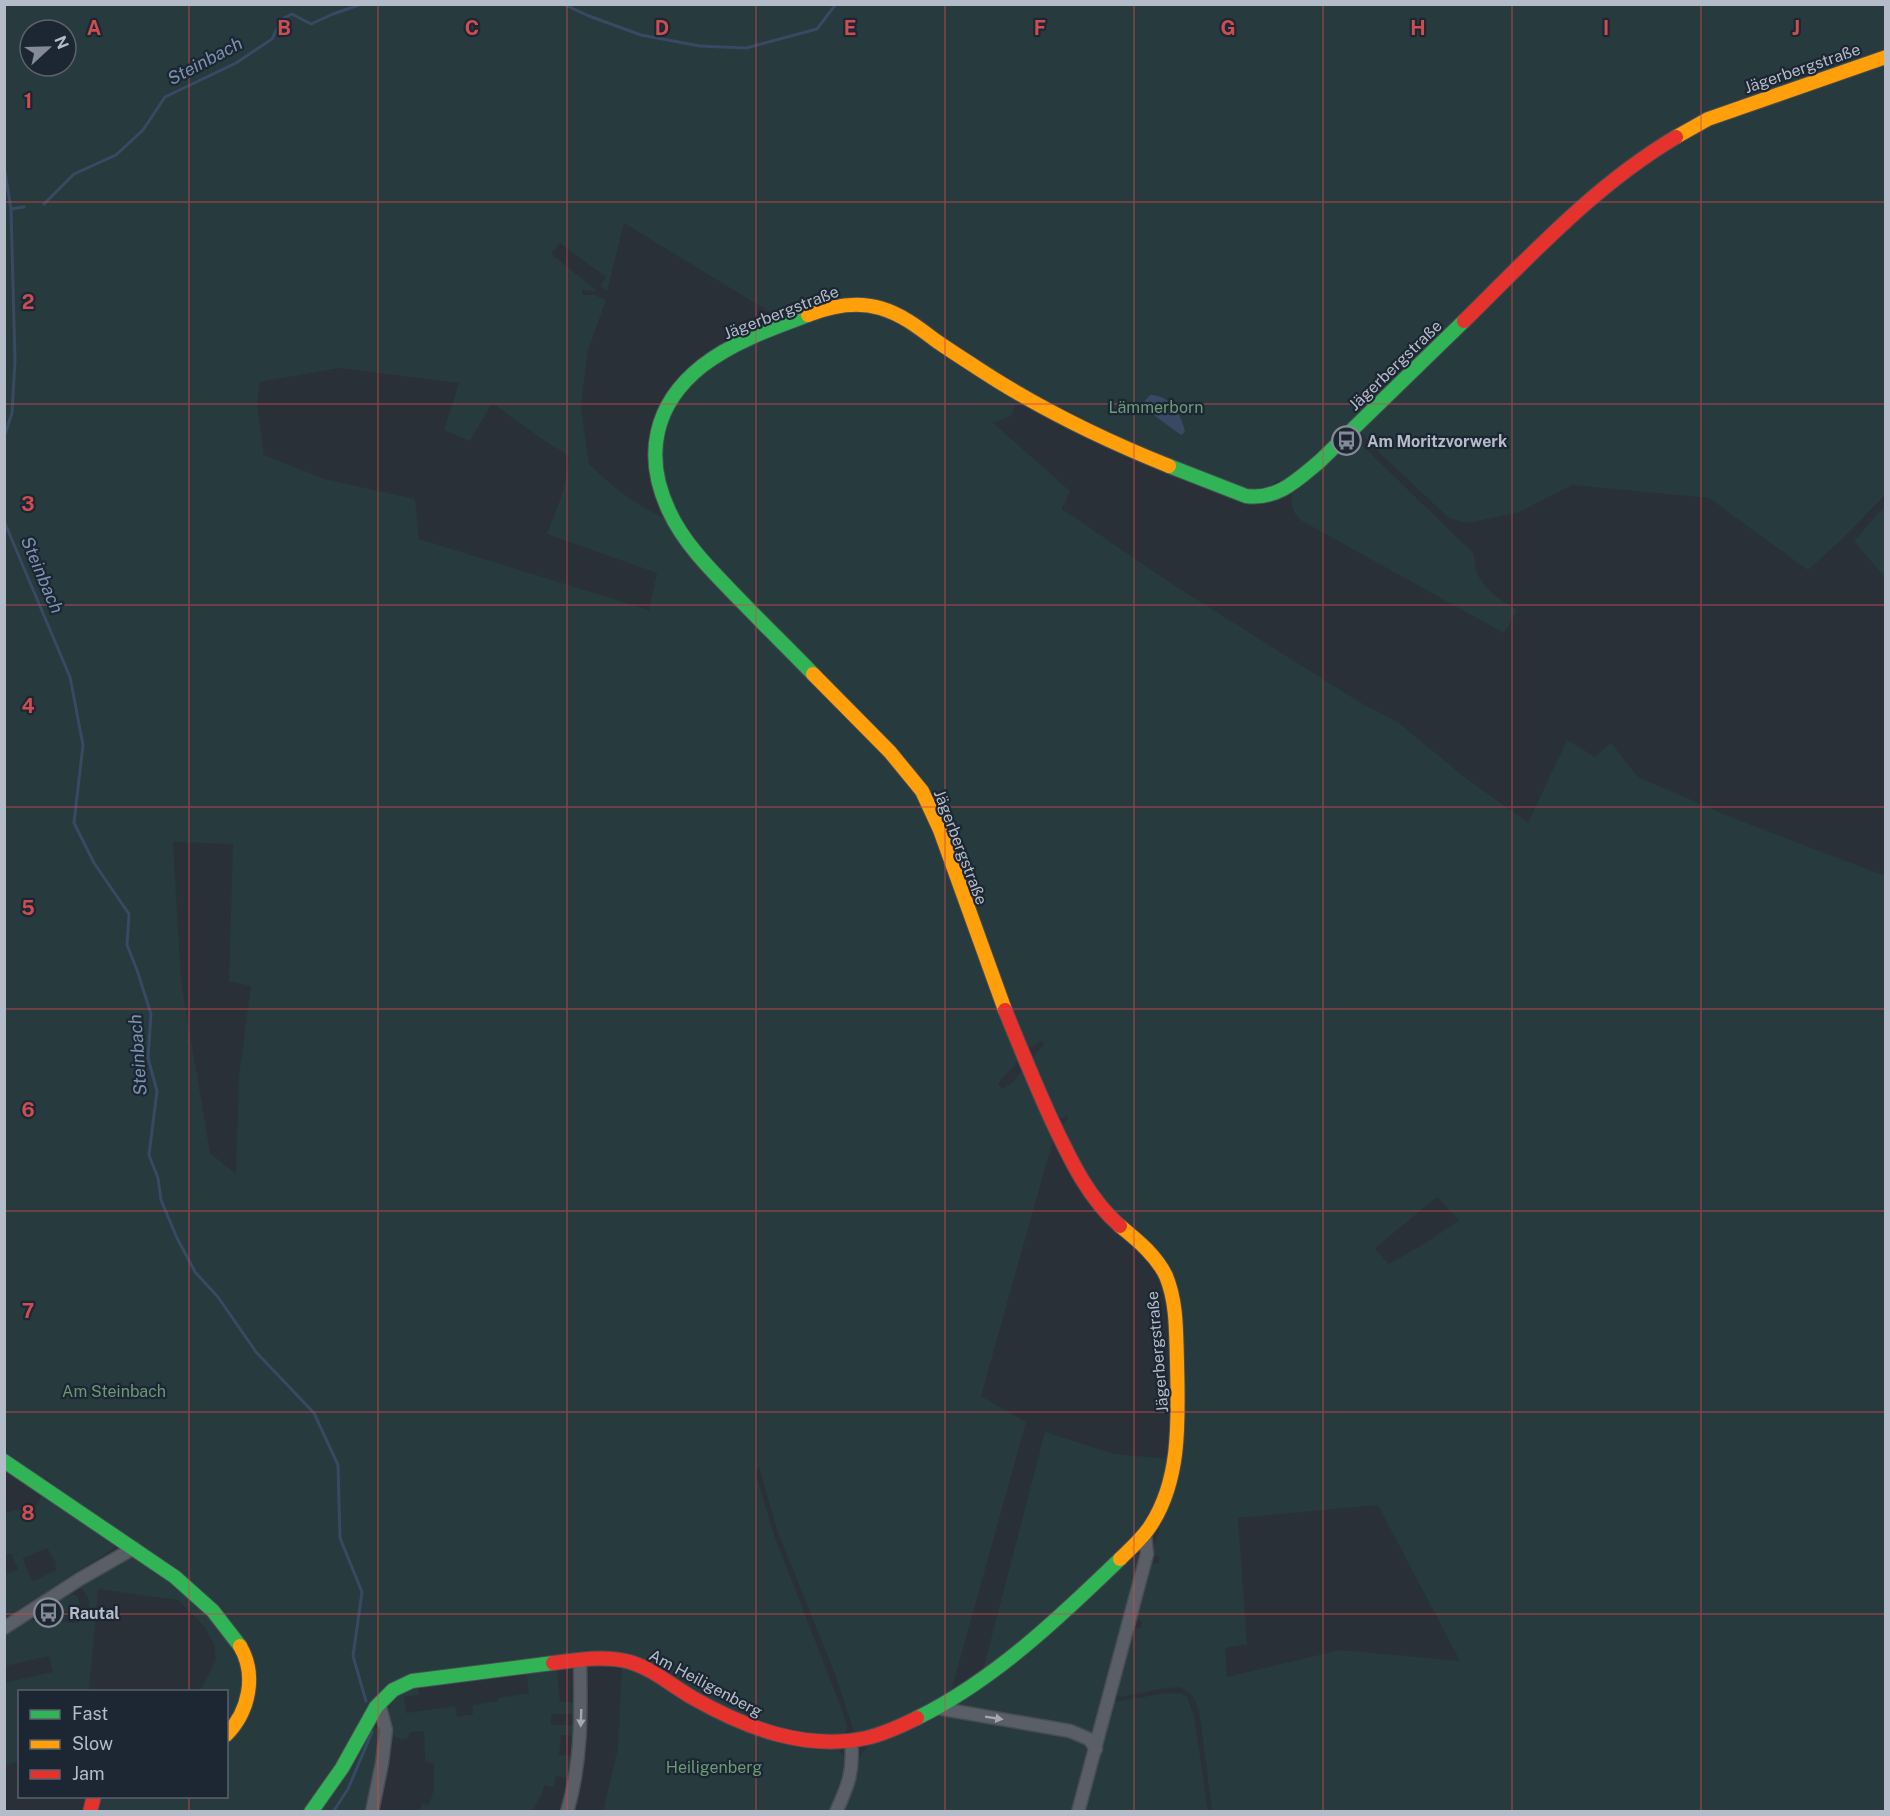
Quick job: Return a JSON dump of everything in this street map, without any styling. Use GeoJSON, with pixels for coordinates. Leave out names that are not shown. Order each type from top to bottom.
{"type":"FeatureCollection","features":[{"type":"Feature","properties":{"kind":"street","name":"Jägerbergstraße"},"geometry":{"type":"LineString","coordinates":[[851,1742],[897,1728],[937,1708],[987,1674],[1047,1628],[1097,1583],[1145,1534],[1156,1517],[1165,1495],[1174,1465],[1179,1431],[1176,1344],[1171,1293],[1167,1278],[1151,1253],[1100,1207],[1046,1108],[932,812],[921,790],[868,729],[701,558],[670,512],[660,489],[655,467],[654,445],[664,410],[680,387],[700,365],[730,347],[834,306],[856,302],[890,310],[914,323],[1002,384],[1078,426],[1246,496],[1256,499],[1270,498],[1285,490],[1320,461],[1557,229],[1648,155],[1686,130],[1708,119],[1886,57]]}},
{"type":"Feature","properties":{"kind":"street"},"geometry":{"type":"LineString","coordinates":[[4,1461],[184,1584],[230,1630],[243,1650],[249,1670],[248,1695],[239,1720],[228,1733]]}},
{"type":"Feature","properties":{"kind":"street"},"geometry":{"type":"LineString","coordinates":[[1078,1812],[1148,1554],[1145,1534]]}},
{"type":"Feature","properties":{"kind":"street"},"geometry":{"type":"LineString","coordinates":[[4,1628],[80,1579],[134,1548]]}},
{"type":"Feature","properties":{"kind":"street"},"geometry":{"type":"LineString","coordinates":[[567,1812],[573,1794],[580,1743],[580,1660]]}},
{"type":"Feature","properties":{"kind":"street","name":"Am Heiligenberg"},"geometry":{"type":"LineString","coordinates":[[311,1812],[346,1761],[379,1703],[393,1690],[412,1682],[580,1660],[622,1660],[639,1666],[717,1711],[756,1729],[799,1741],[825,1744],[851,1742]]}},
{"type":"Feature","properties":{"kind":"street"},"geometry":{"type":"LineString","coordinates":[[372,1812],[386,1730],[379,1703]]}},
{"type":"Feature","properties":{"kind":"street"},"geometry":{"type":"LineString","coordinates":[[937,1708],[1070,1731],[1089,1739],[1096,1749]]}},
{"type":"Feature","properties":{"kind":"street"},"geometry":{"type":"LineString","coordinates":[[836,1812],[854,1763],[851,1742]]}},
{"type":"Feature","properties":{"kind":"green space"},"geometry":{"type":"Polygon","coordinates":[[[5,5],[1885,5],[1885,54],[1683,125],[1283,483],[1278,480],[1273,484],[1276,488],[1251,492],[1149,451],[1033,394],[882,301],[783,320],[624,223],[607,291],[600,286],[606,277],[560,243],[551,254],[597,291],[582,290],[582,295],[595,295],[606,300],[587,353],[581,408],[589,464],[626,496],[669,520],[863,732],[921,800],[1019,1057],[998,1084],[1002,1089],[1013,1082],[1021,1072],[1026,1075],[1054,1136],[981,1396],[1026,1422],[950,1695],[883,1728],[854,1732],[835,1674],[777,1530],[759,1467],[755,1472],[774,1535],[847,1726],[846,1733],[840,1738],[757,1724],[627,1655],[391,1684],[345,1757],[304,1811],[97,1811],[100,1798],[228,1798],[228,1738],[250,1705],[233,1627],[50,1486],[50,1481],[46,1478],[41,1481],[5,1455],[5,5]],[[339,368],[260,382],[257,405],[264,455],[324,479],[415,499],[419,539],[649,610],[657,573],[547,534],[565,485],[568,455],[492,403],[470,441],[444,430],[459,383],[339,368]],[[173,842],[181,981],[210,1153],[236,1174],[239,1076],[251,986],[229,981],[233,844],[173,842]]]}},
{"type":"Feature","properties":{"kind":"green space"},"geometry":{"type":"Polygon","coordinates":[[[1885,63],[1885,495],[1808,570],[1709,498],[1572,485],[1517,513],[1466,523],[1449,518],[1368,442],[1360,429],[1614,186],[1709,123],[1885,63]]]}},
{"type":"Feature","properties":{"kind":"green space"},"geometry":{"type":"Polygon","coordinates":[[[835,310],[886,314],[1018,399],[1011,416],[993,423],[1070,491],[1062,509],[1169,582],[1361,703],[1399,723],[1463,776],[1528,823],[1567,740],[1595,757],[1611,743],[1638,777],[1733,818],[1885,876],[1885,1811],[1212,1811],[1200,1716],[1191,1694],[1180,1687],[1122,1697],[1115,1695],[1133,1627],[1141,1628],[1142,1622],[1135,1618],[1150,1562],[1158,1564],[1160,1558],[1152,1553],[1174,1482],[1176,1293],[1104,1204],[1062,1128],[1063,1123],[1068,1119],[1067,1116],[1057,1120],[1031,1059],[1045,1043],[1041,1041],[1028,1048],[937,808],[706,554],[676,510],[661,466],[661,429],[684,390],[733,351],[835,310]],[[1437,1197],[1375,1248],[1389,1264],[1429,1241],[1459,1220],[1437,1197]],[[1378,1505],[1238,1518],[1247,1644],[1225,1648],[1227,1677],[1340,1650],[1460,1661],[1378,1505]]]}},
{"type":"Feature","properties":{"kind":"green space"},"geometry":{"type":"Polygon","coordinates":[[[1348,439],[1363,446],[1474,554],[1477,573],[1486,587],[1517,610],[1504,633],[1296,516],[1292,507],[1292,495],[1348,439]]]}},
{"type":"Feature","properties":{"kind":"green space"},"geometry":{"type":"Polygon","coordinates":[[[1885,506],[1885,577],[1854,541],[1885,506]]]}},
{"type":"Feature","properties":{"kind":"green space"},"geometry":{"type":"Polygon","coordinates":[[[1045,1432],[1114,1454],[1171,1459],[1162,1487],[1138,1534],[1093,1581],[983,1670],[1045,1432]]]}},
{"type":"Feature","properties":{"kind":"green space"},"geometry":{"type":"Polygon","coordinates":[[[43,1494],[114,1542],[113,1549],[5,1618],[4,1572],[6,1575],[18,1569],[11,1553],[5,1555],[5,1513],[36,1506],[43,1494]],[[47,1548],[23,1558],[33,1581],[57,1570],[55,1566],[57,1564],[47,1548]]]}},
{"type":"Feature","properties":{"kind":"green space"},"geometry":{"type":"Polygon","coordinates":[[[1137,1553],[1141,1558],[1095,1729],[1091,1734],[951,1709],[1137,1553]]]}},
{"type":"Feature","properties":{"kind":"green space"},"geometry":{"type":"Polygon","coordinates":[[[132,1555],[194,1598],[239,1653],[243,1694],[228,1727],[228,1690],[199,1690],[216,1660],[214,1644],[204,1626],[178,1600],[98,1589],[89,1690],[18,1690],[18,1761],[5,1766],[4,1683],[53,1672],[49,1656],[5,1666],[5,1634],[31,1620],[74,1623],[80,1620],[88,1612],[89,1602],[84,1591],[79,1587],[132,1555]]]}},
{"type":"Feature","properties":{"kind":"green space"},"geometry":{"type":"Polygon","coordinates":[[[73,1594],[77,1596],[80,1604],[73,1610],[58,1612],[52,1609],[52,1612],[47,1610],[46,1608],[73,1594]]]}},
{"type":"Feature","properties":{"kind":"green space","name":"Heiligenberg"},"geometry":{"type":"Polygon","coordinates":[[[622,1665],[665,1686],[838,1749],[849,1762],[832,1811],[603,1812],[618,1748],[622,1665]]]}},
{"type":"Feature","properties":{"kind":"green space"},"geometry":{"type":"Polygon","coordinates":[[[557,1667],[560,1702],[574,1702],[574,1714],[551,1714],[551,1725],[575,1725],[575,1736],[561,1735],[559,1755],[571,1756],[567,1778],[556,1776],[554,1787],[544,1785],[542,1794],[532,1811],[420,1811],[422,1804],[429,1805],[434,1789],[434,1764],[425,1761],[424,1731],[410,1732],[408,1738],[402,1740],[389,1733],[390,1702],[417,1685],[419,1695],[404,1697],[406,1713],[455,1706],[457,1717],[473,1714],[472,1705],[529,1693],[526,1671],[557,1667]]]}},
{"type":"Feature","properties":{"kind":"green space"},"geometry":{"type":"Polygon","coordinates":[[[1180,1693],[1187,1697],[1194,1716],[1208,1811],[1081,1812],[1113,1702],[1180,1693]]]}},
{"type":"Feature","properties":{"kind":"green space"},"geometry":{"type":"Polygon","coordinates":[[[946,1713],[1072,1734],[1086,1743],[1090,1753],[1073,1811],[838,1812],[862,1753],[869,1745],[933,1716],[946,1713]]]}},
{"type":"Feature","properties":{"kind":"green space"},"geometry":{"type":"Polygon","coordinates":[[[369,1726],[383,1731],[381,1748],[377,1747],[374,1766],[378,1767],[368,1811],[317,1812],[369,1726]]]}},
{"type":"Feature","properties":{"kind":"water"},"geometry":{"type":"Polygon","coordinates":[[[1150,395],[1163,398],[1174,407],[1185,432],[1181,435],[1144,408],[1142,404],[1150,395]]]}},
{"type":"Feature","properties":{"kind":"waterway","name":"Steinbach"},"geometry":{"type":"LineString","coordinates":[[44,204],[74,174],[116,155],[143,130],[165,97],[236,63],[272,39],[282,19],[292,14],[311,24],[362,4]]}},
{"type":"Feature","properties":{"kind":"waterway","name":"Steinbach"},"geometry":{"type":"LineString","coordinates":[[563,4],[641,35],[700,46],[746,48],[817,29],[836,4]]}},
{"type":"Feature","properties":{"kind":"waterway","name":"Steinbach"},"geometry":{"type":"LineString","coordinates":[[4,166],[11,209]]}},
{"type":"Feature","properties":{"kind":"waterway","name":"Steinbach"},"geometry":{"type":"LineString","coordinates":[[4,437],[12,413],[15,361],[11,209],[24,207]]}},
{"type":"Feature","properties":{"kind":"waterway","name":"Steinbach"},"geometry":{"type":"LineString","coordinates":[[4,521],[70,677],[83,745],[74,823],[94,863],[129,914],[127,945],[151,1014],[148,1058],[157,1091],[149,1155],[158,1178],[161,1200],[195,1272],[218,1297],[256,1352],[314,1413],[338,1465],[340,1538],[362,1592],[353,1656],[366,1701]]}},
{"type":"Feature","properties":{"kind":"waterway","name":"Steinbach"},"geometry":{"type":"LineString","coordinates":[[333,1812],[348,1789],[372,1732]]}},
{"type":"Feature","properties":{"kind":"traffic: fast"},"geometry":{"type":"LineString","coordinates":[[808,315],[740,343],[702,366],[673,397],[664,414],[655,451],[656,470],[661,491],[676,524],[692,548],[813,674]]}},
{"type":"Feature","properties":{"kind":"traffic: fast"},"geometry":{"type":"LineString","coordinates":[[1169,466],[1246,496],[1268,495],[1277,492],[1320,461],[1464,321]]}},
{"type":"Feature","properties":{"kind":"traffic: fast"},"geometry":{"type":"LineString","coordinates":[[4,1461],[175,1577],[213,1611],[240,1646]]}},
{"type":"Feature","properties":{"kind":"traffic: fast"},"geometry":{"type":"LineString","coordinates":[[917,1718],[945,1703],[999,1667],[1049,1625],[1120,1559]]}},
{"type":"Feature","properties":{"kind":"traffic: fast"},"geometry":{"type":"LineString","coordinates":[[311,1812],[342,1768],[376,1707],[393,1690],[412,1681],[553,1663]]}},
{"type":"Feature","properties":{"kind":"traffic: slow"},"geometry":{"type":"LineString","coordinates":[[1676,137],[1708,119],[1886,57]]}},
{"type":"Feature","properties":{"kind":"traffic: slow"},"geometry":{"type":"LineString","coordinates":[[808,315],[826,309],[853,305],[871,306],[888,311],[909,321],[996,380],[1059,416],[1169,466]]}},
{"type":"Feature","properties":{"kind":"traffic: slow"},"geometry":{"type":"LineString","coordinates":[[813,674],[890,752],[922,791],[940,830],[1005,1010]]}},
{"type":"Feature","properties":{"kind":"traffic: slow"},"geometry":{"type":"LineString","coordinates":[[1120,1226],[1152,1255],[1162,1268],[1170,1286],[1175,1318],[1178,1403],[1173,1467],[1161,1506],[1151,1525],[1120,1559]]}},
{"type":"Feature","properties":{"kind":"traffic: slow"},"geometry":{"type":"LineString","coordinates":[[228,1733],[240,1715],[248,1693],[248,1669],[240,1646]]}},
{"type":"Feature","properties":{"kind":"traffic: jam"},"geometry":{"type":"LineString","coordinates":[[1464,321],[1539,246],[1591,199],[1646,156],[1676,137]]}},
{"type":"Feature","properties":{"kind":"traffic: jam"},"geometry":{"type":"LineString","coordinates":[[1005,1010],[1073,1164],[1098,1203],[1120,1226]]}},
{"type":"Feature","properties":{"kind":"traffic: jam"},"geometry":{"type":"LineString","coordinates":[[553,1663],[601,1658],[630,1662],[647,1669],[693,1698],[734,1719],[798,1739],[843,1741],[866,1738],[899,1727],[917,1718]]}},
{"type":"Feature","properties":{"kind":"traffic: jam"},"geometry":{"type":"LineString","coordinates":[[90,1812],[94,1798]]}},
{"type":"Feature","properties":{"kind":"place","name":"Am Moritzvorwerk"},"geometry":{"type":"Point","coordinates":[1346,441]}},
{"type":"Feature","properties":{"kind":"place","name":"Rautal"},"geometry":{"type":"Point","coordinates":[48,1613]}},
{"type":"Feature","properties":{"kind":"park label","name":"Lämmerborn"},"geometry":{"type":"Point","coordinates":[1156,407]}},
{"type":"Feature","properties":{"kind":"park label","name":"Am Steinbach"},"geometry":{"type":"Point","coordinates":[114,1391]}}]}
